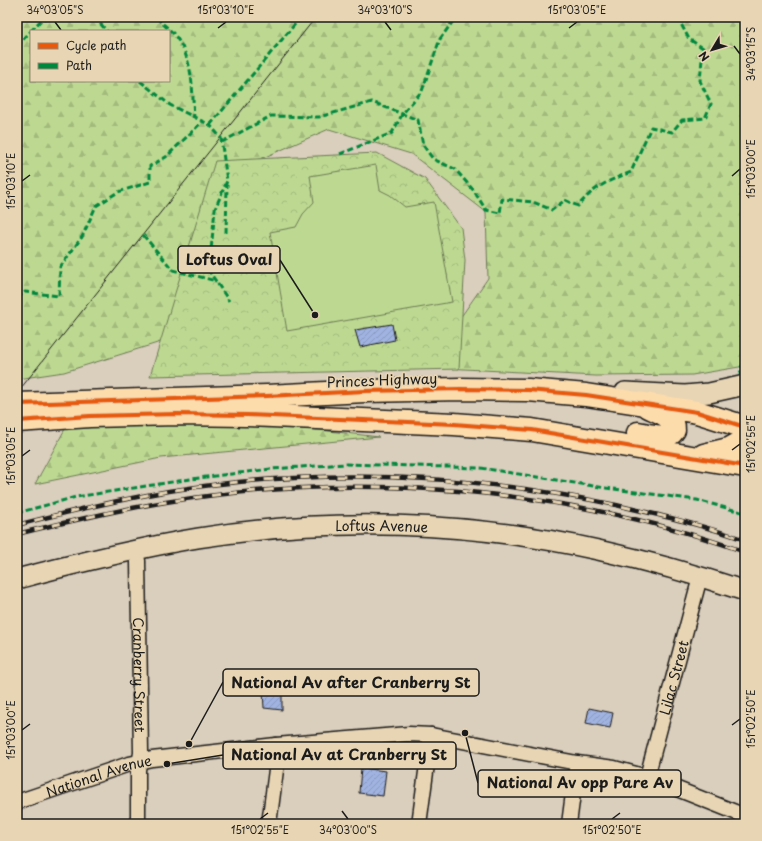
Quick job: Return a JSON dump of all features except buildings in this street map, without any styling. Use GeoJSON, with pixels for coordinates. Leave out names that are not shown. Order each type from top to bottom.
{"type":"FeatureCollection","features":[{"type":"Feature","properties":{"kind":"highway","name":"Princes Highway"},"geometry":{"type":"LineString","coordinates":[[17,404],[460,389],[528,390],[586,395],[697,412],[745,427]]}},
{"type":"Feature","properties":{"kind":"highway"},"geometry":{"type":"LineString","coordinates":[[532,430],[584,428],[660,436],[672,434],[674,428],[671,419],[641,403]]}},
{"type":"Feature","properties":{"kind":"highway"},"geometry":{"type":"LineString","coordinates":[[17,421],[90,416],[247,415],[375,420],[532,430],[688,455],[745,466]]}},
{"type":"Feature","properties":{"kind":"highway"},"geometry":{"type":"LineString","coordinates":[[688,455],[720,452],[745,440]]}},
{"type":"Feature","properties":{"kind":"street"},"geometry":{"type":"LineString","coordinates":[[586,395],[626,392],[685,395],[709,393],[745,385]]}},
{"type":"Feature","properties":{"kind":"street","name":"Loftus Avenue"},"geometry":{"type":"LineString","coordinates":[[17,579],[136,550],[198,538],[263,530],[314,526],[431,527],[506,534],[566,544],[643,560],[745,591]]}},
{"type":"Feature","properties":{"kind":"street","name":"Cranberry Street"},"geometry":{"type":"LineString","coordinates":[[136,550],[138,567],[141,761],[138,770],[138,824]]}},
{"type":"Feature","properties":{"kind":"street","name":"Lilac Street"},"geometry":{"type":"LineString","coordinates":[[647,777],[700,577]]}},
{"type":"Feature","properties":{"kind":"street","name":"National Avenue"},"geometry":{"type":"LineString","coordinates":[[17,802],[141,761],[276,745],[409,734],[431,736],[577,763],[614,768],[647,777],[745,816]]}},
{"type":"Feature","properties":{"kind":"street"},"geometry":{"type":"LineString","coordinates":[[419,824],[431,736]]}},
{"type":"Feature","properties":{"kind":"street"},"geometry":{"type":"LineString","coordinates":[[269,824],[277,762],[276,745]]}},
{"type":"Feature","properties":{"kind":"street"},"geometry":{"type":"LineString","coordinates":[[569,824],[577,763]]}},
{"type":"Feature","properties":{"kind":"green space"},"geometry":{"type":"Polygon","coordinates":[[[17,17],[745,17],[745,366],[692,375],[596,376],[426,367],[488,278],[486,212],[411,154],[329,129],[242,167],[180,336],[64,372],[17,379],[17,17]]]}},
{"type":"Feature","properties":{"kind":"green space"},"geometry":{"type":"Polygon","coordinates":[[[377,153],[425,179],[461,228],[465,260],[459,369],[150,376],[215,161],[377,153]]]}},
{"type":"Feature","properties":{"kind":"green space"},"geometry":{"type":"Polygon","coordinates":[[[376,165],[380,190],[390,195],[405,207],[434,202],[452,302],[287,331],[270,232],[296,227],[303,214],[314,202],[310,176],[376,165]]]}},
{"type":"Feature","properties":{"kind":"green space"},"geometry":{"type":"Polygon","coordinates":[[[184,422],[320,430],[379,437],[161,458],[35,484],[65,429],[184,422]]]}},
{"type":"Feature","properties":{"kind":"tram line"},"geometry":{"type":"LineString","coordinates":[[17,393],[316,17]]}},
{"type":"Feature","properties":{"kind":"railway"},"geometry":{"type":"LineString","coordinates":[[17,525],[131,498],[225,483],[281,479],[393,477],[505,486],[561,495],[616,505],[713,530],[745,540]]}},
{"type":"Feature","properties":{"kind":"railway"},"geometry":{"type":"LineString","coordinates":[[17,534],[166,502],[238,493],[311,488],[385,487],[458,491],[532,499],[605,512],[676,530],[745,552]]}},
{"type":"Feature","properties":{"kind":"marked path"},"geometry":{"type":"LineString","coordinates":[[32,30],[42,19],[52,17]]}},
{"type":"Feature","properties":{"kind":"marked path"},"geometry":{"type":"LineString","coordinates":[[94,17],[106,30]]}},
{"type":"Feature","properties":{"kind":"marked path"},"geometry":{"type":"LineString","coordinates":[[157,17],[170,30]]}},
{"type":"Feature","properties":{"kind":"marked path"},"geometry":{"type":"LineString","coordinates":[[210,125],[301,17]]}},
{"type":"Feature","properties":{"kind":"marked path"},"geometry":{"type":"LineString","coordinates":[[340,154],[392,133],[403,113],[422,91],[440,39],[456,17]]}},
{"type":"Feature","properties":{"kind":"marked path"},"geometry":{"type":"LineString","coordinates":[[222,142],[271,116],[319,117],[372,102],[418,120],[423,145],[433,159],[455,169],[474,191],[486,210],[500,213],[502,199],[533,202],[552,210],[565,200],[578,206],[584,199],[602,185],[631,172],[651,127],[672,132],[682,120],[705,118],[711,104],[700,81],[703,48],[689,39],[681,24],[685,17]]}},
{"type":"Feature","properties":{"kind":"marked path"},"geometry":{"type":"LineString","coordinates":[[170,30],[182,46],[189,66],[194,118]]}},
{"type":"Feature","properties":{"kind":"marked path"},"geometry":{"type":"LineString","coordinates":[[17,46],[30,32]]}},
{"type":"Feature","properties":{"kind":"marked path"},"geometry":{"type":"LineString","coordinates":[[141,82],[170,105],[210,125],[221,138],[227,181],[215,209],[209,271],[229,301]]}},
{"type":"Feature","properties":{"kind":"marked path"},"geometry":{"type":"LineString","coordinates":[[17,298],[25,292],[59,296],[60,267],[82,237],[96,206],[118,192],[150,182],[150,166],[166,157],[202,122]]}},
{"type":"Feature","properties":{"kind":"marked path"},"geometry":{"type":"LineString","coordinates":[[226,233],[227,185]]}},
{"type":"Feature","properties":{"kind":"marked path"},"geometry":{"type":"LineString","coordinates":[[143,235],[173,270],[216,281]]}},
{"type":"Feature","properties":{"kind":"marked path"},"geometry":{"type":"LineString","coordinates":[[744,385],[740,369],[745,361]]}},
{"type":"Feature","properties":{"kind":"marked path"},"geometry":{"type":"LineString","coordinates":[[17,513],[76,497],[191,479],[271,469],[346,464],[481,468],[606,488],[697,500],[745,513]]}},
{"type":"Feature","properties":{"kind":"cycle path"},"geometry":{"type":"LineString","coordinates":[[17,404],[267,396],[365,391],[460,389],[528,390],[586,395],[697,412],[745,427]]}},
{"type":"Feature","properties":{"kind":"cycle path"},"geometry":{"type":"LineString","coordinates":[[17,421],[90,416],[177,414],[247,415],[454,424],[532,430],[745,466]]}},
{"type":"Feature","properties":{"kind":"place","name":"Loftus Oval"},"geometry":{"type":"Point","coordinates":[315,315]}},
{"type":"Feature","properties":{"kind":"place","name":"National Av opp Pare Av"},"geometry":{"type":"Point","coordinates":[465,733]}},
{"type":"Feature","properties":{"kind":"place","name":"National Av after Cranberry St"},"geometry":{"type":"Point","coordinates":[189,744]}},
{"type":"Feature","properties":{"kind":"place","name":"National Av at Cranberry St"},"geometry":{"type":"Point","coordinates":[167,764]}}]}
